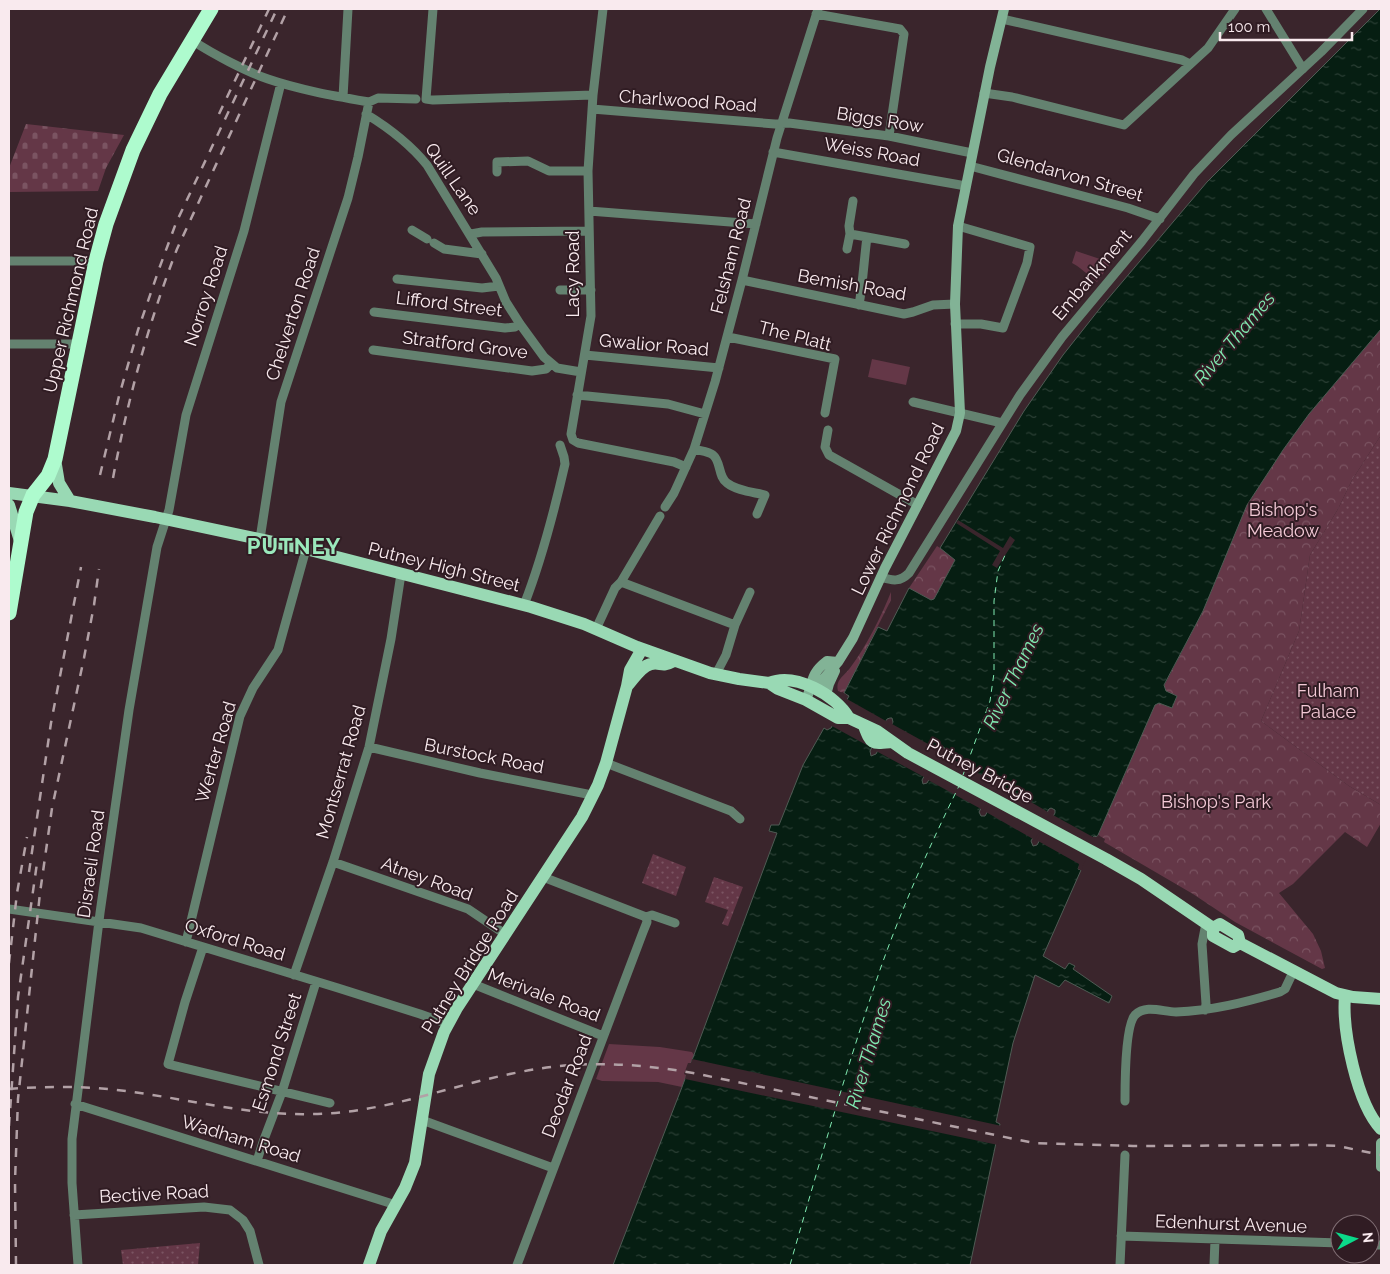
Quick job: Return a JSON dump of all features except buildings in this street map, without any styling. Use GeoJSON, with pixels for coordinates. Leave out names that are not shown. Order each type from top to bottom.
{"type":"FeatureCollection","features":[{"type":"Feature","properties":{"kind":"highway","name":"Upper Richmond Road"},"geometry":{"type":"LineString","coordinates":[[9,613],[26,512],[33,495],[48,476],[55,459],[96,261],[106,224],[134,150],[160,94],[211,9]]}},
{"type":"Feature","properties":{"kind":"main road","name":"Lower Richmond Road"},"geometry":{"type":"LineString","coordinates":[[812,686],[820,682],[838,662],[853,638],[881,577],[956,431],[960,413],[955,324],[958,226],[984,92],[1003,14]]}},
{"type":"Feature","properties":{"kind":"main road"},"geometry":{"type":"LineString","coordinates":[[55,459],[59,483],[70,501]]}},
{"type":"Feature","properties":{"kind":"main road","name":"Putney High Street"},"geometry":{"type":"LineString","coordinates":[[9,493],[70,501],[306,549],[524,606],[596,629],[674,661],[716,674],[769,683],[778,690],[806,700]]}},
{"type":"Feature","properties":{"kind":"main road"},"geometry":{"type":"LineString","coordinates":[[9,505],[20,543]]}},
{"type":"Feature","properties":{"kind":"main road","name":"Putney Bridge Road"},"geometry":{"type":"LineString","coordinates":[[369,1265],[381,1231],[396,1205],[415,1163],[429,1074],[436,1050],[448,1024],[473,984],[582,817],[606,763],[630,670],[642,649]]}},
{"type":"Feature","properties":{"kind":"main road","name":"Putney Bridge Road"},"geometry":{"type":"LineString","coordinates":[[627,686],[646,666],[652,664],[665,666],[674,661]]}},
{"type":"Feature","properties":{"kind":"main road","name":"Lower Richmond Road"},"geometry":{"type":"LineString","coordinates":[[829,702],[829,684],[835,674],[838,662]]}},
{"type":"Feature","properties":{"kind":"main road"},"geometry":{"type":"LineString","coordinates":[[769,683],[777,680],[795,681],[812,686],[829,702]]}},
{"type":"Feature","properties":{"kind":"main road"},"geometry":{"type":"LineString","coordinates":[[812,686],[806,700],[829,702]]}},
{"type":"Feature","properties":{"kind":"main road","name":"Putney Bridge"},"geometry":{"type":"LineString","coordinates":[[829,702],[838,718],[849,718],[864,726],[870,741],[875,744],[892,742],[1141,879],[1210,925],[1213,936],[1216,938],[1233,947],[1240,943],[1294,970]]}},
{"type":"Feature","properties":{"kind":"main road"},"geometry":{"type":"LineString","coordinates":[[1294,970],[1345,996],[1381,999]]}},
{"type":"Feature","properties":{"kind":"main road"},"geometry":{"type":"LineString","coordinates":[[1345,996],[1345,1016],[1358,1088],[1371,1114],[1381,1128]]}},
{"type":"Feature","properties":{"kind":"main road"},"geometry":{"type":"LineString","coordinates":[[1381,1143],[1381,1166]]}},
{"type":"Feature","properties":{"kind":"street"},"geometry":{"type":"LineString","coordinates":[[343,98],[348,9]]}},
{"type":"Feature","properties":{"kind":"street","name":"Charlwood Road"},"geometry":{"type":"LineString","coordinates":[[433,9],[426,98],[433,100],[593,95]]}},
{"type":"Feature","properties":{"kind":"street","name":"Lacy Road"},"geometry":{"type":"LineString","coordinates":[[603,9],[593,95],[588,171],[591,316],[570,430],[572,437],[578,444],[674,462],[686,467]]}},
{"type":"Feature","properties":{"kind":"street"},"geometry":{"type":"LineString","coordinates":[[984,92],[1012,97],[1124,125],[1208,48],[1235,9]]}},
{"type":"Feature","properties":{"kind":"street"},"geometry":{"type":"LineString","coordinates":[[1266,9],[1303,69]]}},
{"type":"Feature","properties":{"kind":"street","name":"Embankment"},"geometry":{"type":"LineString","coordinates":[[881,577],[890,581],[900,580],[910,573],[1020,395],[1062,337],[1160,219],[1194,174],[1231,135],[1303,69],[1363,9]]}},
{"type":"Feature","properties":{"kind":"street"},"geometry":{"type":"LineString","coordinates":[[817,11],[900,29],[904,34],[889,136]]}},
{"type":"Feature","properties":{"kind":"street","name":"Felsham Road"},"geometry":{"type":"LineString","coordinates":[[665,507],[694,449],[705,414],[728,337],[773,152],[817,11]]}},
{"type":"Feature","properties":{"kind":"street"},"geometry":{"type":"LineString","coordinates":[[1003,14],[1182,60],[1190,64]]}},
{"type":"Feature","properties":{"kind":"street"},"geometry":{"type":"LineString","coordinates":[[193,41],[266,79],[281,83],[368,102],[378,98],[416,99]]}},
{"type":"Feature","properties":{"kind":"street","name":"Norroy Road"},"geometry":{"type":"LineString","coordinates":[[166,520],[186,414],[244,231],[281,83]]}},
{"type":"Feature","properties":{"kind":"street","name":"Chelverton Road"},"geometry":{"type":"LineString","coordinates":[[260,539],[281,402],[348,198],[368,102]]}},
{"type":"Feature","properties":{"kind":"street","name":"Charlwood Road"},"geometry":{"type":"LineString","coordinates":[[592,109],[775,124],[782,123]]}},
{"type":"Feature","properties":{"kind":"street","name":"Quill Lane"},"geometry":{"type":"LineString","coordinates":[[366,114],[397,135],[427,165],[471,234],[520,324],[551,364]]}},
{"type":"Feature","properties":{"kind":"street","name":"Biggs Row"},"geometry":{"type":"LineString","coordinates":[[782,123],[889,136],[972,153]]}},
{"type":"Feature","properties":{"kind":"street","name":"Weiss Road"},"geometry":{"type":"LineString","coordinates":[[773,152],[966,186]]}},
{"type":"Feature","properties":{"kind":"street"},"geometry":{"type":"LineString","coordinates":[[497,172],[497,162],[528,161],[549,172],[588,171]]}},
{"type":"Feature","properties":{"kind":"street","name":"Glendarvon Street"},"geometry":{"type":"LineString","coordinates":[[970,166],[1128,208],[1160,219]]}},
{"type":"Feature","properties":{"kind":"street"},"geometry":{"type":"LineString","coordinates":[[848,249],[849,226],[854,201]]}},
{"type":"Feature","properties":{"kind":"street"},"geometry":{"type":"LineString","coordinates":[[589,211],[756,224]]}},
{"type":"Feature","properties":{"kind":"street"},"geometry":{"type":"LineString","coordinates":[[955,324],[981,324],[1003,328],[1027,263],[1030,247],[958,226]]}},
{"type":"Feature","properties":{"kind":"street"},"geometry":{"type":"LineString","coordinates":[[412,230],[444,249],[482,254]]}},
{"type":"Feature","properties":{"kind":"street"},"geometry":{"type":"LineString","coordinates":[[471,234],[482,232],[589,230]]}},
{"type":"Feature","properties":{"kind":"street"},"geometry":{"type":"LineString","coordinates":[[850,234],[905,244]]}},
{"type":"Feature","properties":{"kind":"street"},"geometry":{"type":"LineString","coordinates":[[859,305],[863,284],[863,266],[867,237]]}},
{"type":"Feature","properties":{"kind":"street"},"geometry":{"type":"LineString","coordinates":[[9,261],[96,261]]}},
{"type":"Feature","properties":{"kind":"street"},"geometry":{"type":"LineString","coordinates":[[397,279],[482,288],[497,282]]}},
{"type":"Feature","properties":{"kind":"street","name":"Bemish Road"},"geometry":{"type":"LineString","coordinates":[[742,280],[904,314],[933,305],[955,304]]}},
{"type":"Feature","properties":{"kind":"street"},"geometry":{"type":"LineString","coordinates":[[560,290],[591,290]]}},
{"type":"Feature","properties":{"kind":"street","name":"Lifford Street"},"geometry":{"type":"LineString","coordinates":[[374,312],[505,328],[515,327],[520,324]]}},
{"type":"Feature","properties":{"kind":"street","name":"The Platt"},"geometry":{"type":"LineString","coordinates":[[728,337],[835,359],[825,413]]}},
{"type":"Feature","properties":{"kind":"street"},"geometry":{"type":"LineString","coordinates":[[9,344],[78,344]]}},
{"type":"Feature","properties":{"kind":"street","name":"Stratford Grove"},"geometry":{"type":"LineString","coordinates":[[373,350],[532,371],[546,369],[551,364]]}},
{"type":"Feature","properties":{"kind":"street","name":"Gwalior Road"},"geometry":{"type":"LineString","coordinates":[[585,355],[719,368]]}},
{"type":"Feature","properties":{"kind":"street"},"geometry":{"type":"LineString","coordinates":[[551,364],[562,370],[581,372]]}},
{"type":"Feature","properties":{"kind":"street"},"geometry":{"type":"LineString","coordinates":[[577,396],[668,404],[705,414]]}},
{"type":"Feature","properties":{"kind":"street"},"geometry":{"type":"LineString","coordinates":[[913,402],[1002,423]]}},
{"type":"Feature","properties":{"kind":"street"},"geometry":{"type":"LineString","coordinates":[[828,430],[825,447],[829,455],[918,505]]}},
{"type":"Feature","properties":{"kind":"street"},"geometry":{"type":"LineString","coordinates":[[524,606],[542,554],[560,489],[565,464],[560,445]]}},
{"type":"Feature","properties":{"kind":"street"},"geometry":{"type":"LineString","coordinates":[[694,449],[712,454],[716,458],[726,482],[737,488],[766,495],[757,514]]}},
{"type":"Feature","properties":{"kind":"street"},"geometry":{"type":"LineString","coordinates":[[596,629],[615,588],[621,582],[660,516]]}},
{"type":"Feature","properties":{"kind":"street","name":"Disraeli Road"},"geometry":{"type":"LineString","coordinates":[[78,1265],[71,1154],[76,1104],[99,922],[130,710],[157,548],[166,520]]}},
{"type":"Feature","properties":{"kind":"street","name":"Werter Road"},"geometry":{"type":"LineString","coordinates":[[186,942],[240,716],[253,688],[278,650],[306,549]]}},
{"type":"Feature","properties":{"kind":"street","name":"Montserrat Road"},"geometry":{"type":"LineString","coordinates":[[294,975],[333,862],[369,747],[391,638],[401,574]]}},
{"type":"Feature","properties":{"kind":"street"},"geometry":{"type":"LineString","coordinates":[[621,582],[735,624]]}},
{"type":"Feature","properties":{"kind":"street"},"geometry":{"type":"LineString","coordinates":[[716,674],[726,655],[735,624],[750,592]]}},
{"type":"Feature","properties":{"kind":"street","name":"Burstock Road"},"geometry":{"type":"LineString","coordinates":[[369,747],[480,773],[592,795]]}},
{"type":"Feature","properties":{"kind":"street"},"geometry":{"type":"LineString","coordinates":[[606,763],[731,811],[740,819]]}},
{"type":"Feature","properties":{"kind":"street","name":"Atney Road"},"geometry":{"type":"LineString","coordinates":[[333,862],[467,909],[505,934]]}},
{"type":"Feature","properties":{"kind":"street"},"geometry":{"type":"LineString","coordinates":[[543,877],[646,918],[652,915],[675,923]]}},
{"type":"Feature","properties":{"kind":"street","name":"Oxford Road"},"geometry":{"type":"LineString","coordinates":[[9,909],[141,928],[448,1024]]}},
{"type":"Feature","properties":{"kind":"street","name":"Deodar Road"},"geometry":{"type":"LineString","coordinates":[[517,1265],[647,922],[646,918]]}},
{"type":"Feature","properties":{"kind":"street"},"geometry":{"type":"LineString","coordinates":[[1205,1010],[1202,944],[1210,925]]}},
{"type":"Feature","properties":{"kind":"street"},"geometry":{"type":"LineString","coordinates":[[203,947],[168,1064],[330,1103]]}},
{"type":"Feature","properties":{"kind":"street"},"geometry":{"type":"LineString","coordinates":[[1125,1101],[1127,1048],[1132,1021],[1135,1015],[1144,1010],[1168,1012],[1205,1010],[1280,992],[1285,989],[1294,970]]}},
{"type":"Feature","properties":{"kind":"street","name":"Esmond Street"},"geometry":{"type":"LineString","coordinates":[[258,1161],[263,1142],[282,1092],[316,982]]}},
{"type":"Feature","properties":{"kind":"street","name":"Merivale Road"},"geometry":{"type":"LineString","coordinates":[[473,984],[603,1036]]}},
{"type":"Feature","properties":{"kind":"street","name":"Wadham Road"},"geometry":{"type":"LineString","coordinates":[[76,1104],[396,1205]]}},
{"type":"Feature","properties":{"kind":"street"},"geometry":{"type":"LineString","coordinates":[[422,1120],[553,1168]]}},
{"type":"Feature","properties":{"kind":"street"},"geometry":{"type":"LineString","coordinates":[[1120,1265],[1125,1155]]}},
{"type":"Feature","properties":{"kind":"street","name":"Bective Road"},"geometry":{"type":"LineString","coordinates":[[74,1215],[213,1206],[230,1210],[243,1220],[250,1232],[260,1265]]}},
{"type":"Feature","properties":{"kind":"street","name":"Edenhurst Avenue"},"geometry":{"type":"LineString","coordinates":[[1121,1236],[1330,1244]]}},
{"type":"Feature","properties":{"kind":"street"},"geometry":{"type":"LineString","coordinates":[[1214,1265],[1215,1240]]}},
{"type":"Feature","properties":{"kind":"green space"},"geometry":{"type":"Polygon","coordinates":[[[26,124],[124,135],[106,168],[98,191],[9,192],[9,168],[26,124]]]}},
{"type":"Feature","properties":{"kind":"green space"},"geometry":{"type":"Polygon","coordinates":[[[1076,251],[1109,262],[1110,264],[1097,282],[1072,263],[1076,251]]]}},
{"type":"Feature","properties":{"kind":"green space","name":"Bishop's Park"},"geometry":{"type":"Polygon","coordinates":[[[1381,329],[1381,435],[1352,480],[1338,509],[1310,555],[1299,631],[1261,721],[1349,786],[1381,805],[1381,823],[1367,847],[1345,832],[1293,884],[1279,893],[1313,934],[1321,951],[1325,968],[1322,969],[1235,922],[1193,894],[1104,842],[1105,839],[1098,835],[1155,705],[1159,703],[1172,708],[1177,696],[1166,691],[1164,686],[1203,611],[1247,505],[1309,414],[1381,329]]]}},
{"type":"Feature","properties":{"kind":"green space"},"geometry":{"type":"Polygon","coordinates":[[[872,359],[910,367],[906,385],[868,377],[872,359]]]}},
{"type":"Feature","properties":{"kind":"green space","name":"Fulham Palace"},"geometry":{"type":"Polygon","coordinates":[[[1381,435],[1381,805],[1349,786],[1261,721],[1299,631],[1310,555],[1338,509],[1352,480],[1381,435]]]}},
{"type":"Feature","properties":{"kind":"green space"},"geometry":{"type":"Polygon","coordinates":[[[937,546],[955,558],[955,560],[934,599],[931,600],[909,588],[937,546]]]}},
{"type":"Feature","properties":{"kind":"green space"},"geometry":{"type":"Polygon","coordinates":[[[891,592],[891,600],[844,693],[838,691],[839,681],[856,660],[878,621],[891,592]]]}},
{"type":"Feature","properties":{"kind":"green space"},"geometry":{"type":"Polygon","coordinates":[[[653,854],[686,867],[676,896],[642,883],[653,854]]]}},
{"type":"Feature","properties":{"kind":"green space"},"geometry":{"type":"Polygon","coordinates":[[[714,877],[743,887],[728,926],[722,924],[728,910],[705,902],[714,877]]]}},
{"type":"Feature","properties":{"kind":"green space"},"geometry":{"type":"Polygon","coordinates":[[[609,1044],[660,1047],[692,1052],[694,1055],[682,1087],[658,1082],[602,1081],[596,1079],[609,1044]]]}},
{"type":"Feature","properties":{"kind":"green space"},"geometry":{"type":"Polygon","coordinates":[[[200,1243],[198,1265],[123,1265],[121,1250],[200,1243]]]}},
{"type":"Feature","properties":{"kind":"water","name":"River Thames"},"geometry":{"type":"Polygon","coordinates":[[[1381,9],[1381,329],[1309,414],[1247,505],[1203,611],[1164,685],[1166,691],[1177,696],[1172,708],[1159,703],[1155,705],[1098,835],[1097,837],[1094,836],[1078,869],[1081,870],[1043,956],[1065,969],[1069,963],[1075,966],[1073,969],[1112,996],[1109,1003],[1065,980],[1059,987],[1035,975],[1013,1043],[996,1122],[1000,1124],[970,1265],[613,1265],[777,833],[769,831],[771,825],[779,825],[803,765],[824,728],[827,730],[831,728],[849,696],[844,693],[878,627],[887,631],[909,588],[931,600],[934,599],[955,560],[940,548],[1024,411],[1063,355],[1101,307],[1207,182],[1381,9]],[[892,718],[887,719],[870,751],[871,756],[876,754],[893,722],[892,718]],[[944,747],[940,748],[922,780],[923,784],[927,783],[945,751],[944,747]],[[1002,779],[997,780],[979,812],[981,816],[985,816],[1003,784],[1002,779]],[[1049,809],[1031,841],[1033,846],[1037,845],[1055,813],[1055,810],[1049,809]]]}},
{"type":"Feature","properties":{"kind":"pier"},"geometry":{"type":"Polygon","coordinates":[[[958,520],[1003,548],[1010,536],[1015,540],[997,568],[992,565],[1000,551],[956,523],[958,520]]]}},
{"type":"Feature","properties":{"kind":"pier"},"geometry":{"type":"Polygon","coordinates":[[[842,692],[847,695],[847,699],[889,721],[873,751],[872,748],[830,725],[846,697],[842,695],[842,692]]]}},
{"type":"Feature","properties":{"kind":"pier"},"geometry":{"type":"Polygon","coordinates":[[[890,721],[892,724],[941,750],[925,780],[924,777],[875,752],[890,721]]]}},
{"type":"Feature","properties":{"kind":"pier"},"geometry":{"type":"Polygon","coordinates":[[[942,751],[944,752],[943,754],[996,783],[998,782],[982,812],[981,809],[928,780],[926,781],[942,751]]]}},
{"type":"Feature","properties":{"kind":"pier"},"geometry":{"type":"Polygon","coordinates":[[[1000,784],[1048,812],[1051,811],[1034,841],[986,812],[984,813],[1000,784]]]}},
{"type":"Feature","properties":{"kind":"pier"},"geometry":{"type":"Polygon","coordinates":[[[1052,812],[1053,815],[1093,837],[1100,836],[1098,839],[1095,839],[1082,868],[1083,871],[1078,869],[1079,864],[1038,841],[1036,842],[1052,812]]]}},
{"type":"Feature","properties":{"kind":"pier"},"geometry":{"type":"Polygon","coordinates":[[[692,1059],[1002,1126],[998,1145],[685,1079],[686,1075],[684,1074],[688,1063],[691,1063],[692,1059]]]}},
{"type":"Feature","properties":{"kind":"ferry route"},"geometry":{"type":"LineString","coordinates":[[963,775],[990,701],[994,673],[994,601],[998,571],[1006,553]]}},
{"type":"Feature","properties":{"kind":"ferry route"},"geometry":{"type":"LineString","coordinates":[[790,1265],[845,1078],[881,967],[917,875],[959,786]]}},
{"type":"Feature","properties":{"kind":"railway"},"geometry":{"type":"LineString","coordinates":[[219,114],[269,9]]}},
{"type":"Feature","properties":{"kind":"railway"},"geometry":{"type":"LineString","coordinates":[[100,475],[119,396],[138,330],[176,223],[277,9]]}},
{"type":"Feature","properties":{"kind":"railway"},"geometry":{"type":"LineString","coordinates":[[113,478],[125,419],[140,362],[157,305],[177,249],[288,9]]}},
{"type":"Feature","properties":{"kind":"railway"},"geometry":{"type":"LineString","coordinates":[[29,872],[51,723],[81,567]]}},
{"type":"Feature","properties":{"kind":"railway"},"geometry":{"type":"LineString","coordinates":[[16,1265],[15,1181],[18,1099],[40,893],[52,808],[84,658],[99,569]]}},
{"type":"Feature","properties":{"kind":"railway"},"geometry":{"type":"LineString","coordinates":[[9,963],[17,893],[27,837]]}},
{"type":"Feature","properties":{"kind":"railway"},"geometry":{"type":"LineString","coordinates":[[9,1126],[18,997],[37,863]]}},
{"type":"Feature","properties":{"kind":"railway"},"geometry":{"type":"LineString","coordinates":[[9,1089],[38,1087],[111,1089],[242,1110],[313,1114],[366,1109],[392,1104],[494,1077],[542,1068],[585,1064],[628,1065],[693,1073],[1034,1143],[1133,1146],[1317,1145],[1338,1146],[1381,1155]]}},
{"type":"Feature","properties":{"kind":"district","name":"PUTNEY"},"geometry":{"type":"Point","coordinates":[294,546]}},
{"type":"Feature","properties":{"kind":"park label","name":"Bishop's Meadow"},"geometry":{"type":"Point","coordinates":[1283,520]}}]}
